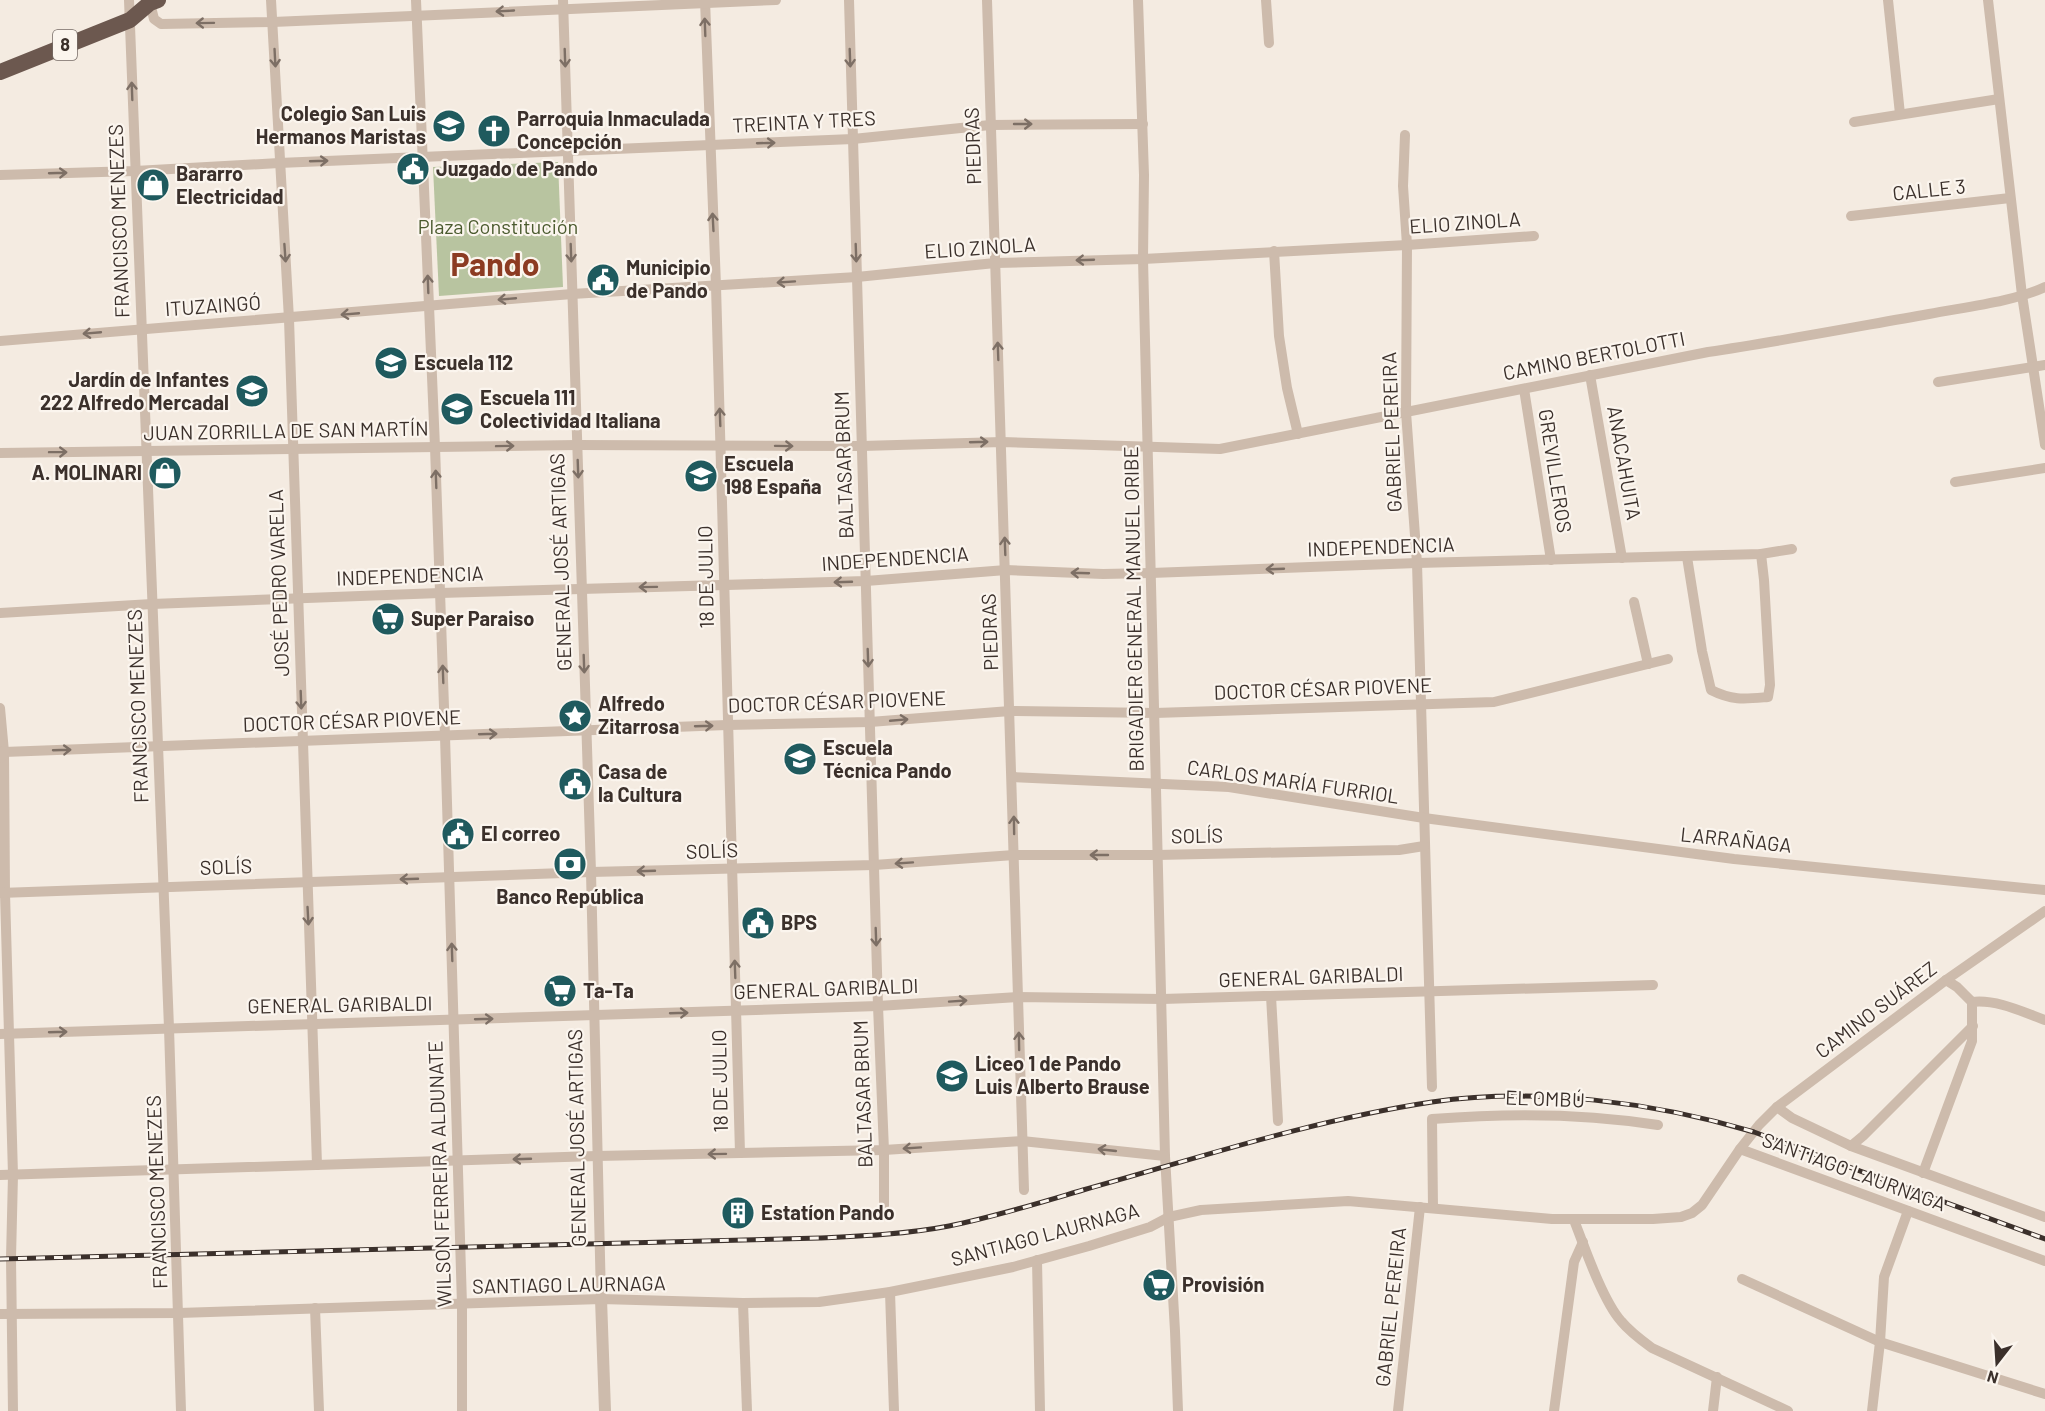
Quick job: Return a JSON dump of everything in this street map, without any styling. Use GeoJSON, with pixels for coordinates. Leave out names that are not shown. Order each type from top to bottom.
{"type":"FeatureCollection","features":[{"type":"Feature","properties":{"kind":"highway","name":"8"},"geometry":{"type":"LineString","coordinates":[[0,72],[130,20],[154,2]]}},
{"type":"Feature","properties":{"kind":"street","name":"FRANCISCO MENEZES"},"geometry":{"type":"LineString","coordinates":[[129,0],[182,1411]]}},
{"type":"Feature","properties":{"kind":"street","name":"JOSÉ PEDRO VARELA"},"geometry":{"type":"LineString","coordinates":[[271,0],[289,319],[317,1165]]}},
{"type":"Feature","properties":{"kind":"street","name":"WILSON FERREIRA ALDUNATE"},"geometry":{"type":"LineString","coordinates":[[416,0],[445,736],[462,1305],[462,1411]]}},
{"type":"Feature","properties":{"kind":"street"},"geometry":{"type":"LineString","coordinates":[[154,2],[154,19],[161,24],[273,22],[417,15],[563,4],[776,0]]}},
{"type":"Feature","properties":{"kind":"street","name":"BALTASAR BRUM"},"geometry":{"type":"LineString","coordinates":[[849,0],[884,1150],[884,1216]]}},
{"type":"Feature","properties":{"kind":"street","name":"PIEDRAS"},"geometry":{"type":"LineString","coordinates":[[987,0],[1013,777],[1024,1190]]}},
{"type":"Feature","properties":{"kind":"street","name":"BRIGADIER GENERAL MANUEL ORIBE"},"geometry":{"type":"LineString","coordinates":[[1138,0],[1143,124],[1143,259],[1165,1156],[1178,1411]]}},
{"type":"Feature","properties":{"kind":"street"},"geometry":{"type":"LineString","coordinates":[[1266,0],[1269,43]]}},
{"type":"Feature","properties":{"kind":"street"},"geometry":{"type":"LineString","coordinates":[[1888,0],[1900,114]]}},
{"type":"Feature","properties":{"kind":"street"},"geometry":{"type":"LineString","coordinates":[[1988,0],[2022,295],[2045,444]]}},
{"type":"Feature","properties":{"kind":"street","name":"18 DE JULIO"},"geometry":{"type":"LineString","coordinates":[[705,1],[721,445],[740,1153]]}},
{"type":"Feature","properties":{"kind":"street","name":"GENERAL JOSÉ ARTIGAS"},"geometry":{"type":"LineString","coordinates":[[563,4],[591,872],[605,1411]]}},
{"type":"Feature","properties":{"kind":"street"},"geometry":{"type":"LineString","coordinates":[[1854,122],[1999,99]]}},
{"type":"Feature","properties":{"kind":"street","name":"TREINTA Y TRES"},"geometry":{"type":"LineString","coordinates":[[0,175],[853,139],[990,125],[1143,124]]}},
{"type":"Feature","properties":{"kind":"street","name":"GABRIEL PEREIRA"},"geometry":{"type":"LineString","coordinates":[[1406,135],[1403,186],[1407,245],[1406,412],[1417,563],[1432,1087]]}},
{"type":"Feature","properties":{"kind":"street","name":"CALLE 3"},"geometry":{"type":"LineString","coordinates":[[1851,216],[2010,198]]}},
{"type":"Feature","properties":{"kind":"street","name":"ELIO ZINOLA"},"geometry":{"type":"LineString","coordinates":[[429,307],[572,294],[857,277],[995,263],[1143,259],[1534,236]]}},
{"type":"Feature","properties":{"kind":"street"},"geometry":{"type":"LineString","coordinates":[[1274,251],[1279,336],[1287,388],[1298,434]]}},
{"type":"Feature","properties":{"kind":"street","name":"CAMINO BERTOLOTTI"},"geometry":{"type":"LineString","coordinates":[[1149,447],[1220,449],[1708,352],[1791,340],[2022,295],[2045,287]]}},
{"type":"Feature","properties":{"kind":"street","name":"ITUZAINGÓ"},"geometry":{"type":"LineString","coordinates":[[0,341],[429,307]]}},
{"type":"Feature","properties":{"kind":"street"},"geometry":{"type":"LineString","coordinates":[[1938,382],[2045,365]]}},
{"type":"Feature","properties":{"kind":"street","name":"ANACAHUITA"},"geometry":{"type":"LineString","coordinates":[[1590,375],[1622,558]]}},
{"type":"Feature","properties":{"kind":"street","name":"GREVILLEROS"},"geometry":{"type":"LineString","coordinates":[[1524,389],[1551,560]]}},
{"type":"Feature","properties":{"kind":"street","name":"JUAN ZORRILLA DE SAN MARTÍN"},"geometry":{"type":"LineString","coordinates":[[0,453],[435,447],[862,446],[1002,442],[1149,447]]}},
{"type":"Feature","properties":{"kind":"street"},"geometry":{"type":"LineString","coordinates":[[1955,482],[2045,468]]}},
{"type":"Feature","properties":{"kind":"street","name":"INDEPENDENCIA"},"geometry":{"type":"LineString","coordinates":[[0,613],[152,604],[440,593],[866,581],[1006,570],[1103,574],[1151,573],[1417,563],[1687,557],[1761,554],[1792,549]]}},
{"type":"Feature","properties":{"kind":"street"},"geometry":{"type":"LineString","coordinates":[[1687,557],[1702,651],[1711,690],[1727,698],[1742,699],[1768,697],[1770,685],[1761,554]]}},
{"type":"Feature","properties":{"kind":"street"},"geometry":{"type":"LineString","coordinates":[[1634,602],[1648,664]]}},
{"type":"Feature","properties":{"kind":"street","name":"DOCTOR CÉSAR PIOVENE"},"geometry":{"type":"LineString","coordinates":[[1,752],[727,725],[870,722],[1010,711],[1155,713],[1420,705],[1506,700],[1668,659]]}},
{"type":"Feature","properties":{"kind":"street"},"geometry":{"type":"LineString","coordinates":[[0,708],[5,1033],[13,1175],[11,1258],[13,1411]]}},
{"type":"Feature","properties":{"kind":"street","name":"CARLOS MARÍA FURRIOL"},"geometry":{"type":"LineString","coordinates":[[1013,777],[1229,787],[1424,818]]}},
{"type":"Feature","properties":{"kind":"street","name":"LARRAÑAGA"},"geometry":{"type":"LineString","coordinates":[[1424,818],[1734,859],[2045,890]]}},
{"type":"Feature","properties":{"kind":"street","name":"SOLÍS"},"geometry":{"type":"LineString","coordinates":[[3,893],[591,872],[874,865],[1014,855],[1157,855],[1399,850],[1424,846]]}},
{"type":"Feature","properties":{"kind":"street","name":"CAMINO SUÁREZ"},"geometry":{"type":"LineString","coordinates":[[1740,1149],[1777,1107],[1946,980],[2045,911]]}},
{"type":"Feature","properties":{"kind":"street"},"geometry":{"type":"LineString","coordinates":[[1946,980],[1972,1002],[2000,1005],[2045,1020]]}},
{"type":"Feature","properties":{"kind":"street","name":"GENERAL GARIBALDI"},"geometry":{"type":"LineString","coordinates":[[5,1033],[878,1006],[1018,996],[1162,999],[1653,986]]}},
{"type":"Feature","properties":{"kind":"street"},"geometry":{"type":"LineString","coordinates":[[1271,996],[1278,1121]]}},
{"type":"Feature","properties":{"kind":"street"},"geometry":{"type":"LineString","coordinates":[[1923,1173],[1972,1041],[1972,1002]]}},
{"type":"Feature","properties":{"kind":"street"},"geometry":{"type":"LineString","coordinates":[[1851,1146],[1973,1026]]}},
{"type":"Feature","properties":{"kind":"street"},"geometry":{"type":"LineString","coordinates":[[1777,1107],[1792,1118],[1851,1146],[2045,1217]]}},
{"type":"Feature","properties":{"kind":"street","name":"EL OMBÚ"},"geometry":{"type":"LineString","coordinates":[[1433,1208],[1432,1119],[1531,1114],[1625,1120],[1658,1125]]}},
{"type":"Feature","properties":{"kind":"street"},"geometry":{"type":"LineString","coordinates":[[0,1175],[597,1156],[884,1150],[1022,1141],[1165,1156]]}},
{"type":"Feature","properties":{"kind":"street","name":"SANTIAGO LAURNAGA"},"geometry":{"type":"LineString","coordinates":[[0,1314],[179,1313],[601,1299],[743,1303],[819,1302],[890,1293],[1037,1260],[1150,1227],[1169,1217],[1200,1210],[1348,1201],[1575,1220],[1681,1217],[1692,1213],[1702,1204],[1740,1149],[2045,1261]]}},
{"type":"Feature","properties":{"kind":"street","name":"GABRIEL PEREIRA"},"geometry":{"type":"LineString","coordinates":[[1398,1411],[1420,1207]]}},
{"type":"Feature","properties":{"kind":"street"},"geometry":{"type":"LineString","coordinates":[[1872,1411],[1880,1342],[1884,1277],[1908,1211]]}},
{"type":"Feature","properties":{"kind":"street"},"geometry":{"type":"LineString","coordinates":[[1575,1220],[1582,1242],[1608,1300],[1619,1319],[1634,1334],[1652,1348],[1788,1411]]}},
{"type":"Feature","properties":{"kind":"street"},"geometry":{"type":"LineString","coordinates":[[1554,1411],[1574,1262],[1582,1242]]}},
{"type":"Feature","properties":{"kind":"street"},"geometry":{"type":"LineString","coordinates":[[1037,1260],[1040,1411]]}},
{"type":"Feature","properties":{"kind":"street"},"geometry":{"type":"LineString","coordinates":[[1742,1279],[1880,1342],[2045,1394]]}},
{"type":"Feature","properties":{"kind":"street"},"geometry":{"type":"LineString","coordinates":[[890,1293],[894,1411]]}},
{"type":"Feature","properties":{"kind":"street"},"geometry":{"type":"LineString","coordinates":[[743,1303],[747,1411]]}},
{"type":"Feature","properties":{"kind":"street"},"geometry":{"type":"LineString","coordinates":[[315,1308],[319,1411]]}},
{"type":"Feature","properties":{"kind":"street"},"geometry":{"type":"LineString","coordinates":[[1713,1411],[1717,1377]]}},
{"type":"Feature","properties":{"kind":"green space","name":"Plaza Constitución"},"geometry":{"type":"Polygon","coordinates":[[[558,162],[563,287],[439,296],[433,167],[558,162]]]}},
{"type":"Feature","properties":{"kind":"railway"},"geometry":{"type":"LineString","coordinates":[[0,1259],[820,1238],[901,1233],[949,1226],[1000,1214],[1256,1141],[1343,1119],[1432,1102],[1512,1096],[1553,1097],[1635,1105],[1715,1121],[1754,1132],[2045,1239]]}},
{"type":"Feature","properties":{"kind":"place","name":"Colegio San Luis Hermanos Maristas"},"geometry":{"type":"Point","coordinates":[449,126]}},
{"type":"Feature","properties":{"kind":"place","name":"Parroquia Inmaculada Concepción"},"geometry":{"type":"Point","coordinates":[494,131]}},
{"type":"Feature","properties":{"kind":"place","name":"Juzgado de Pando"},"geometry":{"type":"Point","coordinates":[413,169]}},
{"type":"Feature","properties":{"kind":"place","name":"Bararro Electricidad"},"geometry":{"type":"Point","coordinates":[153,185]}},
{"type":"Feature","properties":{"kind":"place","name":"Municipio de Pando"},"geometry":{"type":"Point","coordinates":[603,280]}},
{"type":"Feature","properties":{"kind":"place","name":"Escuela 112"},"geometry":{"type":"Point","coordinates":[391,363]}},
{"type":"Feature","properties":{"kind":"place","name":"Jardín de Infantes 222 Alfredo Mercadal"},"geometry":{"type":"Point","coordinates":[252,391]}},
{"type":"Feature","properties":{"kind":"place","name":"Escuela 111 Colectividad Italiana"},"geometry":{"type":"Point","coordinates":[457,409]}},
{"type":"Feature","properties":{"kind":"place","name":"A. MOLINARI"},"geometry":{"type":"Point","coordinates":[165,473]}},
{"type":"Feature","properties":{"kind":"place","name":"Escuela 198 España"},"geometry":{"type":"Point","coordinates":[701,476]}},
{"type":"Feature","properties":{"kind":"place","name":"Super Paraiso"},"geometry":{"type":"Point","coordinates":[388,619]}},
{"type":"Feature","properties":{"kind":"place","name":"Alfredo Zitarrosa"},"geometry":{"type":"Point","coordinates":[575,716]}},
{"type":"Feature","properties":{"kind":"place","name":"Escuela Técnica Pando"},"geometry":{"type":"Point","coordinates":[800,759]}},
{"type":"Feature","properties":{"kind":"place","name":"Casa de la Cultura"},"geometry":{"type":"Point","coordinates":[575,784]}},
{"type":"Feature","properties":{"kind":"place","name":"El correo"},"geometry":{"type":"Point","coordinates":[458,834]}},
{"type":"Feature","properties":{"kind":"place","name":"Banco República"},"geometry":{"type":"Point","coordinates":[570,864]}},
{"type":"Feature","properties":{"kind":"place","name":"BPS"},"geometry":{"type":"Point","coordinates":[758,923]}},
{"type":"Feature","properties":{"kind":"place","name":"Ta-Ta"},"geometry":{"type":"Point","coordinates":[560,991]}},
{"type":"Feature","properties":{"kind":"place","name":"Liceo 1 de Pando Luis Alberto Brause"},"geometry":{"type":"Point","coordinates":[952,1076]}},
{"type":"Feature","properties":{"kind":"place","name":"Estatíon Pando"},"geometry":{"type":"Point","coordinates":[738,1213]}},
{"type":"Feature","properties":{"kind":"place","name":"Provisión"},"geometry":{"type":"Point","coordinates":[1159,1285]}},
{"type":"Feature","properties":{"kind":"district","name":"Pando"},"geometry":{"type":"Point","coordinates":[495,265]}}]}
